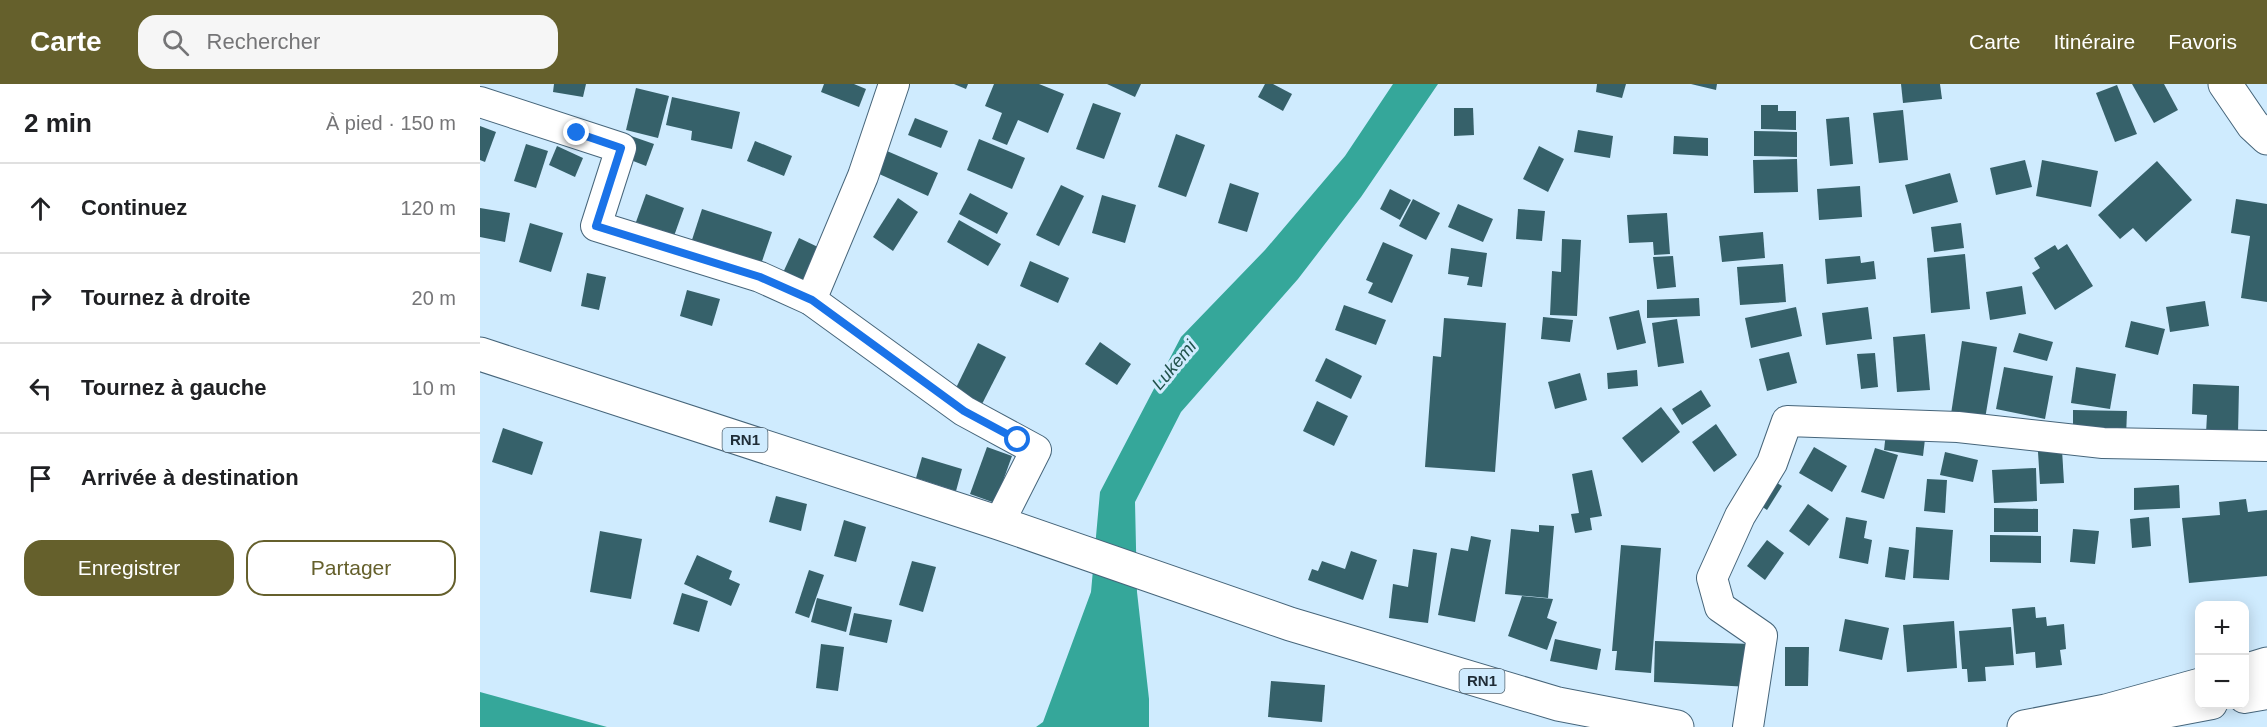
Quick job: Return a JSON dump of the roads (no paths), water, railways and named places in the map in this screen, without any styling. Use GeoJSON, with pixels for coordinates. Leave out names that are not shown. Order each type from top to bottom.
{"type":"FeatureCollection","features":[{"type":"Feature","properties":{"kind":"main road"},"geometry":{"type":"LineString","coordinates":[[2225,84],[2253,125],[2267,138]]}},
{"type":"Feature","properties":{"kind":"main road","name":"RN1"},"geometry":{"type":"LineString","coordinates":[[480,354],[1005,525],[1290,624],[1558,704],[1677,727]]}},
{"type":"Feature","properties":{"kind":"main road"},"geometry":{"type":"LineString","coordinates":[[2249,669],[2267,664]]}},
{"type":"Feature","properties":{"kind":"main road"},"geometry":{"type":"LineString","coordinates":[[2024,727],[2106,711],[2195,686]]}},
{"type":"Feature","properties":{"kind":"street"},"geometry":{"type":"LineString","coordinates":[[812,300],[863,176],[894,84]]}},
{"type":"Feature","properties":{"kind":"street"},"geometry":{"type":"LineString","coordinates":[[480,102],[621,148],[596,226],[760,277],[812,300],[964,411],[1036,450],[1005,525]]}},
{"type":"Feature","properties":{"kind":"street"},"geometry":{"type":"LineString","coordinates":[[1748,727],[1762,636],[1720,607],[1712,578],[1740,516],[1772,463],[1787,421],[1958,427],[2103,443],[2267,446]]}},
{"type":"Feature","properties":{"kind":"street"},"geometry":{"type":"LineString","coordinates":[[2249,698],[2267,694]]}},
{"type":"Feature","properties":{"kind":"street"},"geometry":{"type":"LineString","coordinates":[[2035,727],[2133,719],[2195,708]]}},
{"type":"Feature","properties":{"kind":"water","name":"Lukemi"},"geometry":{"type":"Polygon","coordinates":[[[1393,84],[1438,84],[1361,197],[1298,279],[1181,412],[1135,502],[1137,592],[1149,699],[1149,727],[1036,727],[1043,722],[1091,592],[1100,492],[1181,337],[1265,250],[1345,156],[1393,84]]]}},
{"type":"Feature","properties":{"kind":"water"},"geometry":{"type":"Polygon","coordinates":[[[480,692],[607,727],[480,727],[480,692]]]}}]}
